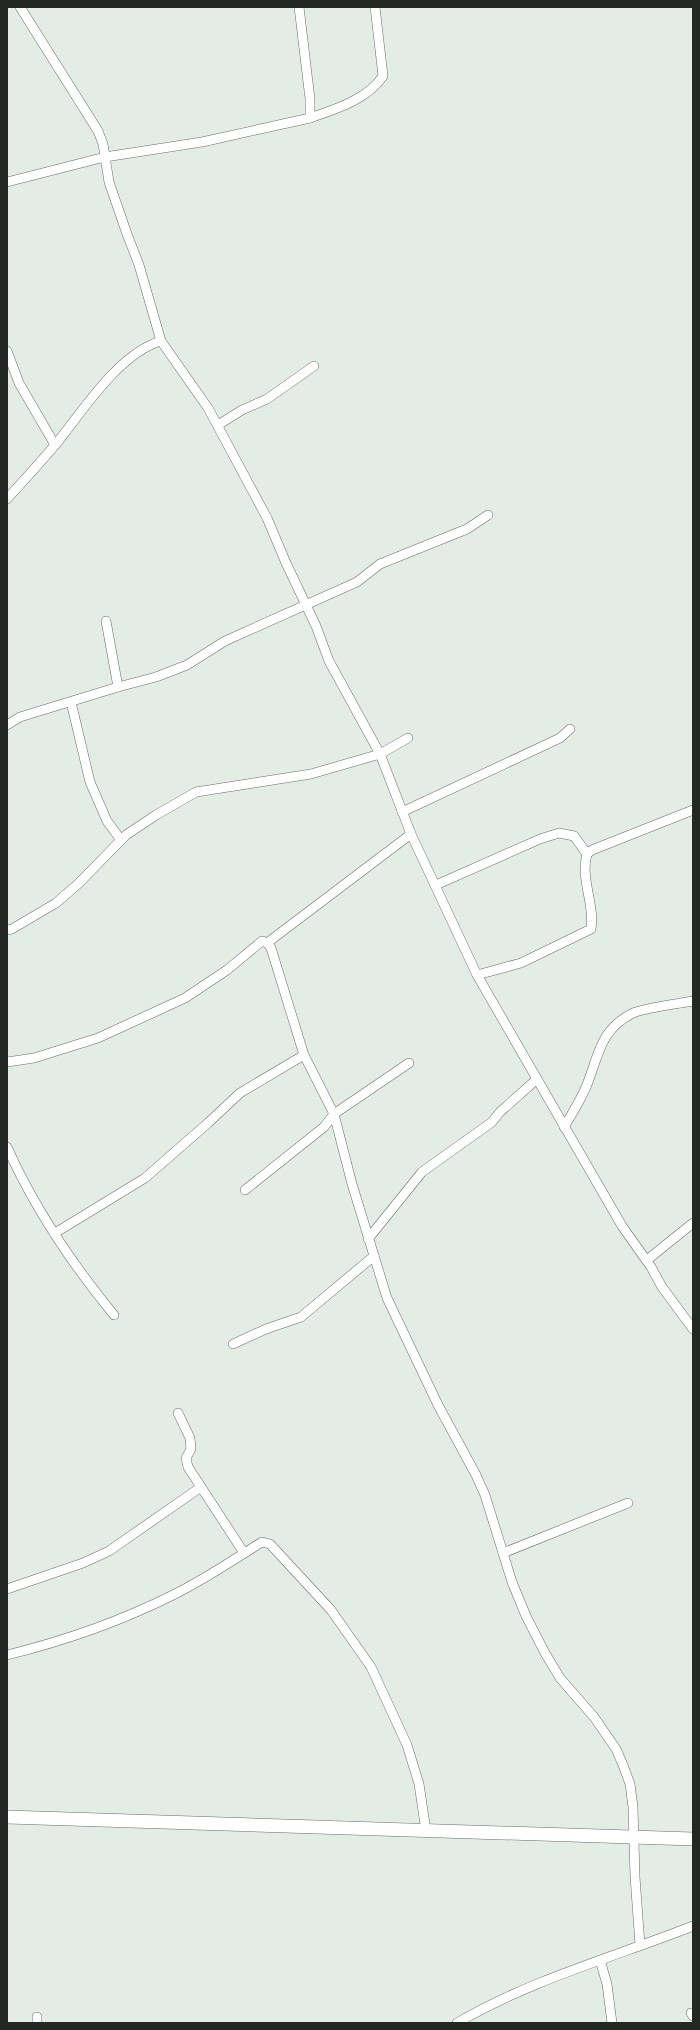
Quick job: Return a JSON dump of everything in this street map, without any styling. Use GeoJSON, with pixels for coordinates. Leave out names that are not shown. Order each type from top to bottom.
{"type":"FeatureCollection","features":[{"type":"Feature","properties":{"kind":"main road"},"geometry":{"type":"LineString","coordinates":[[7,1817],[693,1839]]}},
{"type":"Feature","properties":{"kind":"street"},"geometry":{"type":"LineString","coordinates":[[20,7],[98,131],[103,144],[111,188],[139,265],[161,341],[194,385],[218,424],[267,518],[305,605],[316,626],[329,661],[380,754],[411,834],[477,974],[622,1226],[647,1260],[662,1287],[693,1329]]}},
{"type":"Feature","properties":{"kind":"street"},"geometry":{"type":"LineString","coordinates":[[300,7],[310,99],[310,118]]}},
{"type":"Feature","properties":{"kind":"street"},"geometry":{"type":"LineString","coordinates":[[7,182],[105,157],[202,142],[310,118],[359,98],[377,86],[384,76],[375,7]]}},
{"type":"Feature","properties":{"kind":"street"},"geometry":{"type":"LineString","coordinates":[[7,500],[55,445],[91,398],[120,368],[140,351],[151,344],[161,341]]}},
{"type":"Feature","properties":{"kind":"street"},"geometry":{"type":"LineString","coordinates":[[7,351],[19,383],[55,445]]}},
{"type":"Feature","properties":{"kind":"street"},"geometry":{"type":"LineString","coordinates":[[218,424],[242,410],[267,399],[314,366]]}},
{"type":"Feature","properties":{"kind":"street"},"geometry":{"type":"LineString","coordinates":[[7,725],[20,717],[156,677],[187,665],[224,641],[357,582],[380,564],[467,529],[488,515]]}},
{"type":"Feature","properties":{"kind":"street"},"geometry":{"type":"LineString","coordinates":[[106,621],[118,687]]}},
{"type":"Feature","properties":{"kind":"street"},"geometry":{"type":"LineString","coordinates":[[71,702],[90,782],[107,821],[120,840]]}},
{"type":"Feature","properties":{"kind":"street"},"geometry":{"type":"LineString","coordinates":[[402,812],[560,738],[570,729]]}},
{"type":"Feature","properties":{"kind":"street"},"geometry":{"type":"LineString","coordinates":[[7,930],[12,929],[56,903],[78,884],[120,840],[156,815],[196,792],[216,787],[311,774],[380,754],[408,738]]}},
{"type":"Feature","properties":{"kind":"street"},"geometry":{"type":"LineString","coordinates":[[477,974],[521,963],[591,929],[592,919],[584,876],[587,854],[592,850],[640,829],[693,810]]}},
{"type":"Feature","properties":{"kind":"street"},"geometry":{"type":"LineString","coordinates":[[436,886],[540,839],[559,833],[574,836],[587,854]]}},
{"type":"Feature","properties":{"kind":"street"},"geometry":{"type":"LineString","coordinates":[[267,943],[411,834]]}},
{"type":"Feature","properties":{"kind":"street"},"geometry":{"type":"LineString","coordinates":[[7,1062],[34,1058],[98,1038],[184,998],[227,970],[262,941],[267,943],[271,948],[304,1055],[334,1114],[352,1184],[387,1298],[401,1330],[485,1495],[503,1553],[526,1616],[560,1678],[594,1717],[616,1749],[630,1784],[635,1836],[635,1877],[640,1945]]}},
{"type":"Feature","properties":{"kind":"street"},"geometry":{"type":"LineString","coordinates":[[564,1127],[577,1106],[586,1087],[604,1037],[618,1022],[635,1013],[693,1001]]}},
{"type":"Feature","properties":{"kind":"street"},"geometry":{"type":"LineString","coordinates":[[55,1233],[145,1178],[240,1093],[304,1055]]}},
{"type":"Feature","properties":{"kind":"street"},"geometry":{"type":"LineString","coordinates":[[245,1190],[324,1127],[334,1114],[409,1063]]}},
{"type":"Feature","properties":{"kind":"street"},"geometry":{"type":"LineString","coordinates":[[368,1239],[422,1172],[492,1122],[510,1102],[537,1079]]}},
{"type":"Feature","properties":{"kind":"street"},"geometry":{"type":"LineString","coordinates":[[7,1147],[17,1170],[81,1274],[114,1315]]}},
{"type":"Feature","properties":{"kind":"street"},"geometry":{"type":"LineString","coordinates":[[647,1260],[693,1223]]}},
{"type":"Feature","properties":{"kind":"street"},"geometry":{"type":"LineString","coordinates":[[234,1344],[266,1329],[301,1317],[374,1256]]}},
{"type":"Feature","properties":{"kind":"street"},"geometry":{"type":"LineString","coordinates":[[178,1413],[190,1438],[191,1449],[186,1458],[188,1467],[244,1553]]}},
{"type":"Feature","properties":{"kind":"street"},"geometry":{"type":"LineString","coordinates":[[7,1589],[83,1563],[109,1551],[201,1488]]}},
{"type":"Feature","properties":{"kind":"street"},"geometry":{"type":"LineString","coordinates":[[503,1553],[628,1503]]}},
{"type":"Feature","properties":{"kind":"street"},"geometry":{"type":"LineString","coordinates":[[7,1655],[49,1644],[86,1631],[173,1596],[262,1542],[270,1544],[331,1610],[371,1668],[409,1751],[419,1784],[426,1831]]}},
{"type":"Feature","properties":{"kind":"street"},"geometry":{"type":"LineString","coordinates":[[457,2023],[481,2008],[560,1975],[693,1926]]}},
{"type":"Feature","properties":{"kind":"street"},"geometry":{"type":"LineString","coordinates":[[600,1960],[607,1984],[612,2023]]}}]}
